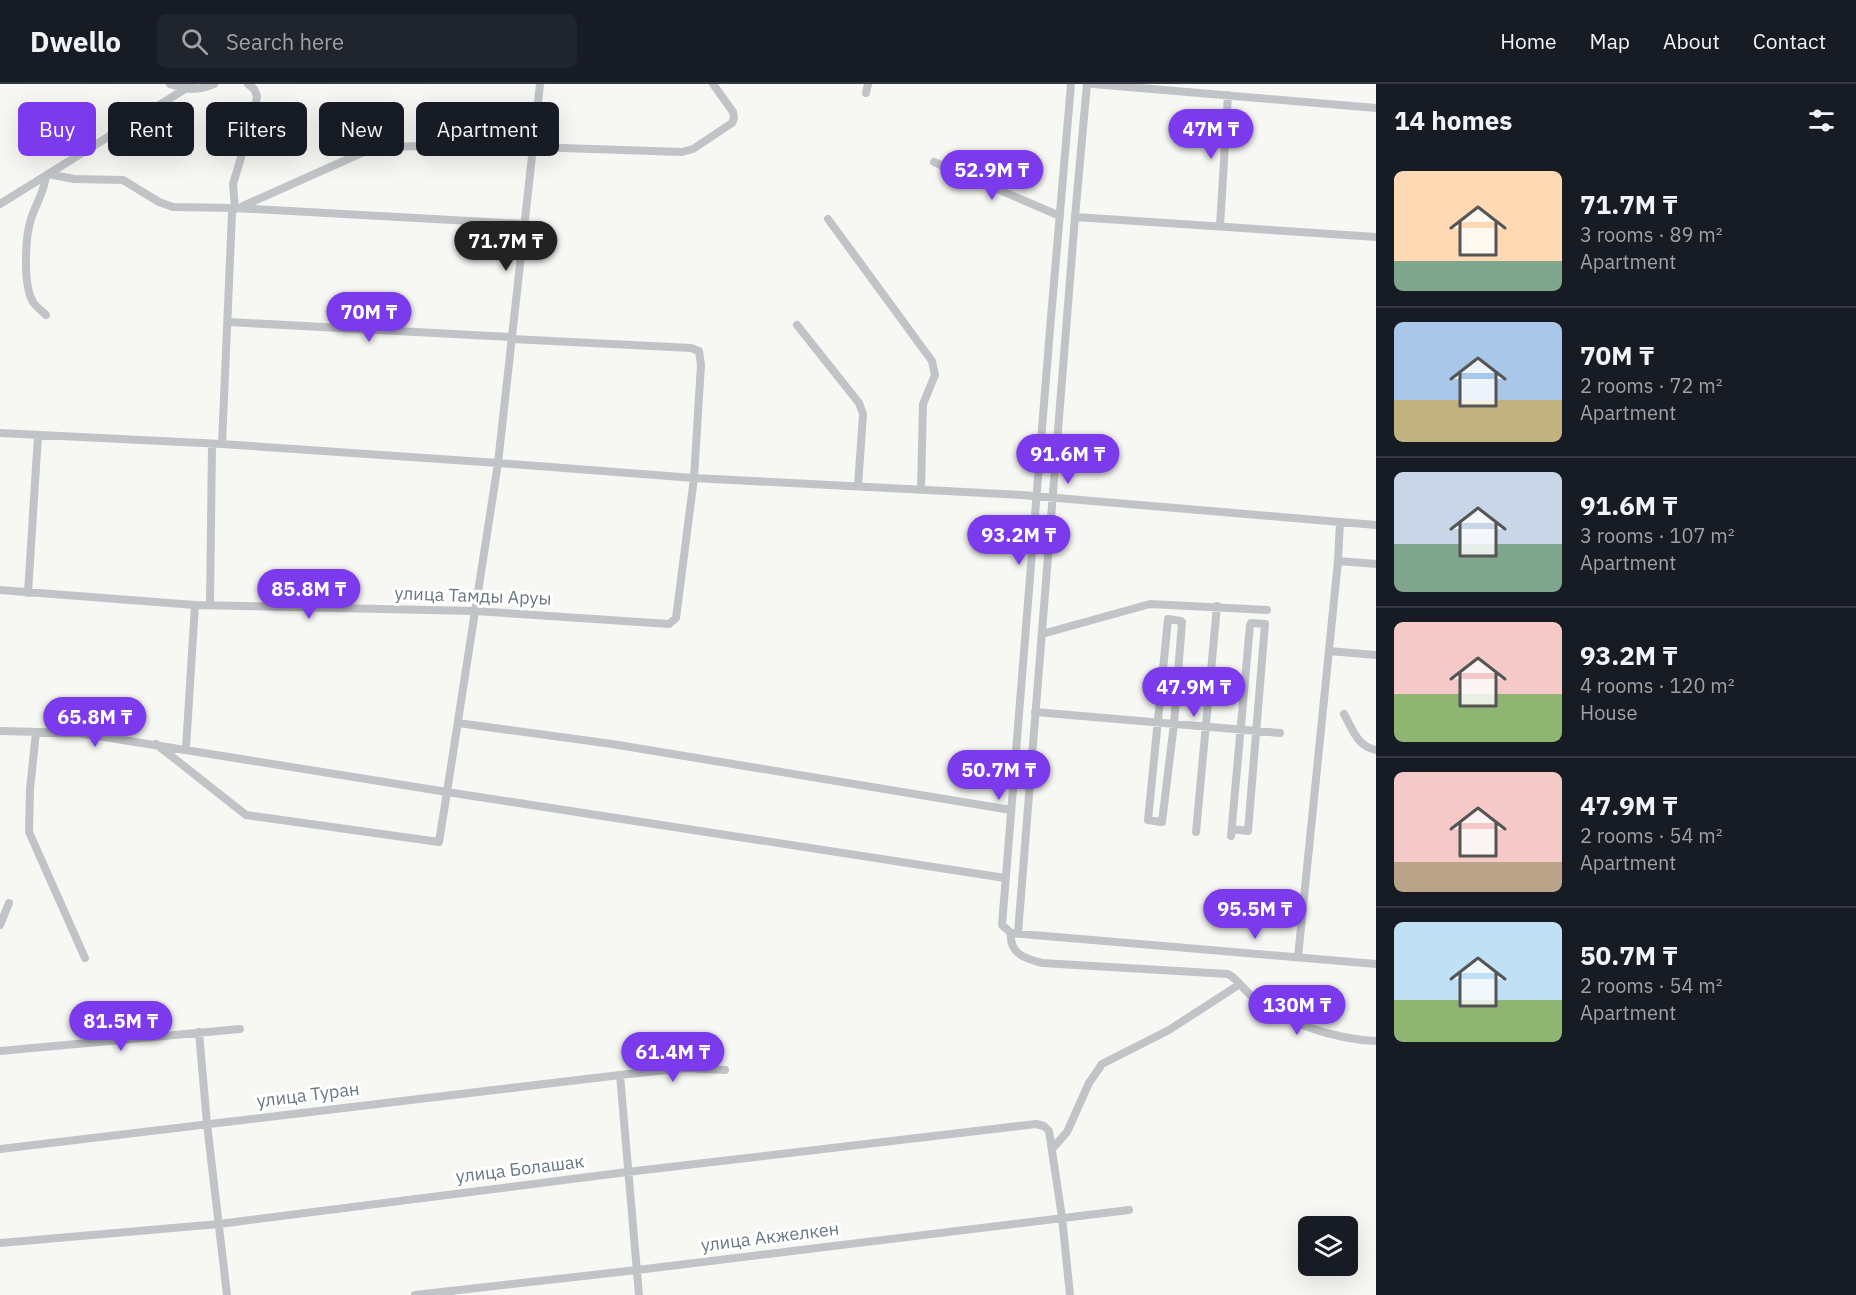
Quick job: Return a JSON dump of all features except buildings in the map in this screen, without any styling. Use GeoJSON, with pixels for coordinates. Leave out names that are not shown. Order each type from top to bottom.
{"type":"FeatureCollection","features":[{"type":"Feature","properties":{"kind":"street"},"geometry":{"type":"LineString","coordinates":[[170,84],[185,89],[200,89],[214,84]]}},
{"type":"Feature","properties":{"kind":"street"},"geometry":{"type":"LineString","coordinates":[[0,204],[193,84]]}},
{"type":"Feature","properties":{"kind":"street"},"geometry":{"type":"LineString","coordinates":[[238,207],[234,184],[257,96],[248,84]]}},
{"type":"Feature","properties":{"kind":"street"},"geometry":{"type":"LineString","coordinates":[[538,102],[540,84]]}},
{"type":"Feature","properties":{"kind":"street"},"geometry":{"type":"LineString","coordinates":[[559,146],[688,152],[732,123],[733,112],[713,84]]}},
{"type":"Feature","properties":{"kind":"street"},"geometry":{"type":"LineString","coordinates":[[1071,84],[1002,925],[1014,933],[1376,964]]}},
{"type":"Feature","properties":{"kind":"street"},"geometry":{"type":"LineString","coordinates":[[1087,84],[1035,712],[1014,933],[1010,939],[1023,958],[1042,963],[1209,971],[1228,974],[1236,978],[1254,998],[1307,1026],[1338,1036],[1376,1041]]}},
{"type":"Feature","properties":{"kind":"street"},"geometry":{"type":"LineString","coordinates":[[1093,84],[1376,108]]}},
{"type":"Feature","properties":{"kind":"street"},"geometry":{"type":"LineString","coordinates":[[1220,226],[1228,95]]}},
{"type":"Feature","properties":{"kind":"street"},"geometry":{"type":"LineString","coordinates":[[222,444],[232,213],[238,207],[366,151],[385,147],[416,147]]}},
{"type":"Feature","properties":{"kind":"street"},"geometry":{"type":"LineString","coordinates":[[156,744],[246,815],[439,842],[498,463],[532,156]]}},
{"type":"Feature","properties":{"kind":"street"},"geometry":{"type":"LineString","coordinates":[[934,162],[1060,216]]}},
{"type":"Feature","properties":{"kind":"street"},"geometry":{"type":"LineString","coordinates":[[47,175],[74,179],[123,180],[159,202],[173,207],[238,207],[525,224]]}},
{"type":"Feature","properties":{"kind":"street"},"geometry":{"type":"LineString","coordinates":[[46,315],[33,303],[28,287],[27,245],[31,218],[44,190],[47,175]]}},
{"type":"Feature","properties":{"kind":"street"},"geometry":{"type":"LineString","coordinates":[[1075,217],[1376,237]]}},
{"type":"Feature","properties":{"kind":"street"},"geometry":{"type":"LineString","coordinates":[[828,219],[932,361],[935,375],[923,404],[921,489]]}},
{"type":"Feature","properties":{"kind":"street"},"geometry":{"type":"LineString","coordinates":[[228,322],[512,338]]}},
{"type":"Feature","properties":{"kind":"street"},"geometry":{"type":"LineString","coordinates":[[797,325],[859,403],[862,414],[858,486]]}},
{"type":"Feature","properties":{"kind":"street","name":"улица Тамды Аруы"},"geometry":{"type":"LineString","coordinates":[[0,590],[195,605],[476,611],[669,624],[676,618],[694,478],[701,365],[699,351],[691,348],[512,338]]}},
{"type":"Feature","properties":{"kind":"street"},"geometry":{"type":"LineString","coordinates":[[0,433],[222,444],[694,478],[1054,497],[1376,525]]}},
{"type":"Feature","properties":{"kind":"street"},"geometry":{"type":"LineString","coordinates":[[28,592],[38,435]]}},
{"type":"Feature","properties":{"kind":"street"},"geometry":{"type":"LineString","coordinates":[[210,605],[212,444]]}},
{"type":"Feature","properties":{"kind":"street"},"geometry":{"type":"LineString","coordinates":[[1022,495],[1031,491],[1039,481]]}},
{"type":"Feature","properties":{"kind":"street"},"geometry":{"type":"LineString","coordinates":[[1022,495],[1028,498],[1036,511]]}},
{"type":"Feature","properties":{"kind":"street"},"geometry":{"type":"LineString","coordinates":[[1298,957],[1340,522]]}},
{"type":"Feature","properties":{"kind":"street"},"geometry":{"type":"LineString","coordinates":[[1338,561],[1376,564]]}},
{"type":"Feature","properties":{"kind":"street"},"geometry":{"type":"LineString","coordinates":[[1042,634],[1150,604],[1267,610]]}},
{"type":"Feature","properties":{"kind":"street"},"geometry":{"type":"LineString","coordinates":[[186,748],[195,605]]}},
{"type":"Feature","properties":{"kind":"street"},"geometry":{"type":"LineString","coordinates":[[1196,832],[1217,606]]}},
{"type":"Feature","properties":{"kind":"street"},"geometry":{"type":"LineString","coordinates":[[1168,619],[1182,622],[1174,724],[1162,822],[1148,820],[1168,619]]}},
{"type":"Feature","properties":{"kind":"street"},"geometry":{"type":"LineString","coordinates":[[1251,623],[1265,624],[1256,731],[1248,831],[1231,832],[1251,623]]}},
{"type":"Feature","properties":{"kind":"street"},"geometry":{"type":"LineString","coordinates":[[1329,651],[1376,655]]}},
{"type":"Feature","properties":{"kind":"street"},"geometry":{"type":"LineString","coordinates":[[1035,712],[1280,733]]}},
{"type":"Feature","properties":{"kind":"street"},"geometry":{"type":"LineString","coordinates":[[1344,714],[1361,744],[1366,748],[1376,750]]}},
{"type":"Feature","properties":{"kind":"street"},"geometry":{"type":"LineString","coordinates":[[458,723],[612,744],[1011,810]]}},
{"type":"Feature","properties":{"kind":"street"},"geometry":{"type":"LineString","coordinates":[[0,731],[79,732],[447,792],[1005,878]]}},
{"type":"Feature","properties":{"kind":"street"},"geometry":{"type":"LineString","coordinates":[[36,732],[30,789],[29,832],[85,958]]}},
{"type":"Feature","properties":{"kind":"street"},"geometry":{"type":"LineString","coordinates":[[0,925],[9,903]]}},
{"type":"Feature","properties":{"kind":"street"},"geometry":{"type":"LineString","coordinates":[[1070,1295],[1052,1149],[1067,1132],[1089,1083],[1102,1064],[1169,1030],[1240,984]]}},
{"type":"Feature","properties":{"kind":"street"},"geometry":{"type":"LineString","coordinates":[[0,1051],[240,1029]]}},
{"type":"Feature","properties":{"kind":"street"},"geometry":{"type":"LineString","coordinates":[[199,1032],[227,1295]]}},
{"type":"Feature","properties":{"kind":"street","name":"улица Туран"},"geometry":{"type":"LineString","coordinates":[[0,1149],[620,1075],[686,1068],[725,1070]]}},
{"type":"Feature","properties":{"kind":"street"},"geometry":{"type":"LineString","coordinates":[[620,1075],[639,1295]]}},
{"type":"Feature","properties":{"kind":"street","name":"улица Болашак"},"geometry":{"type":"LineString","coordinates":[[0,1243],[219,1224],[627,1172],[1036,1124],[1044,1126],[1049,1131],[1052,1149]]}},
{"type":"Feature","properties":{"kind":"street","name":"улица Акжелкен"},"geometry":{"type":"LineString","coordinates":[[415,1295],[1129,1210]]}}]}
